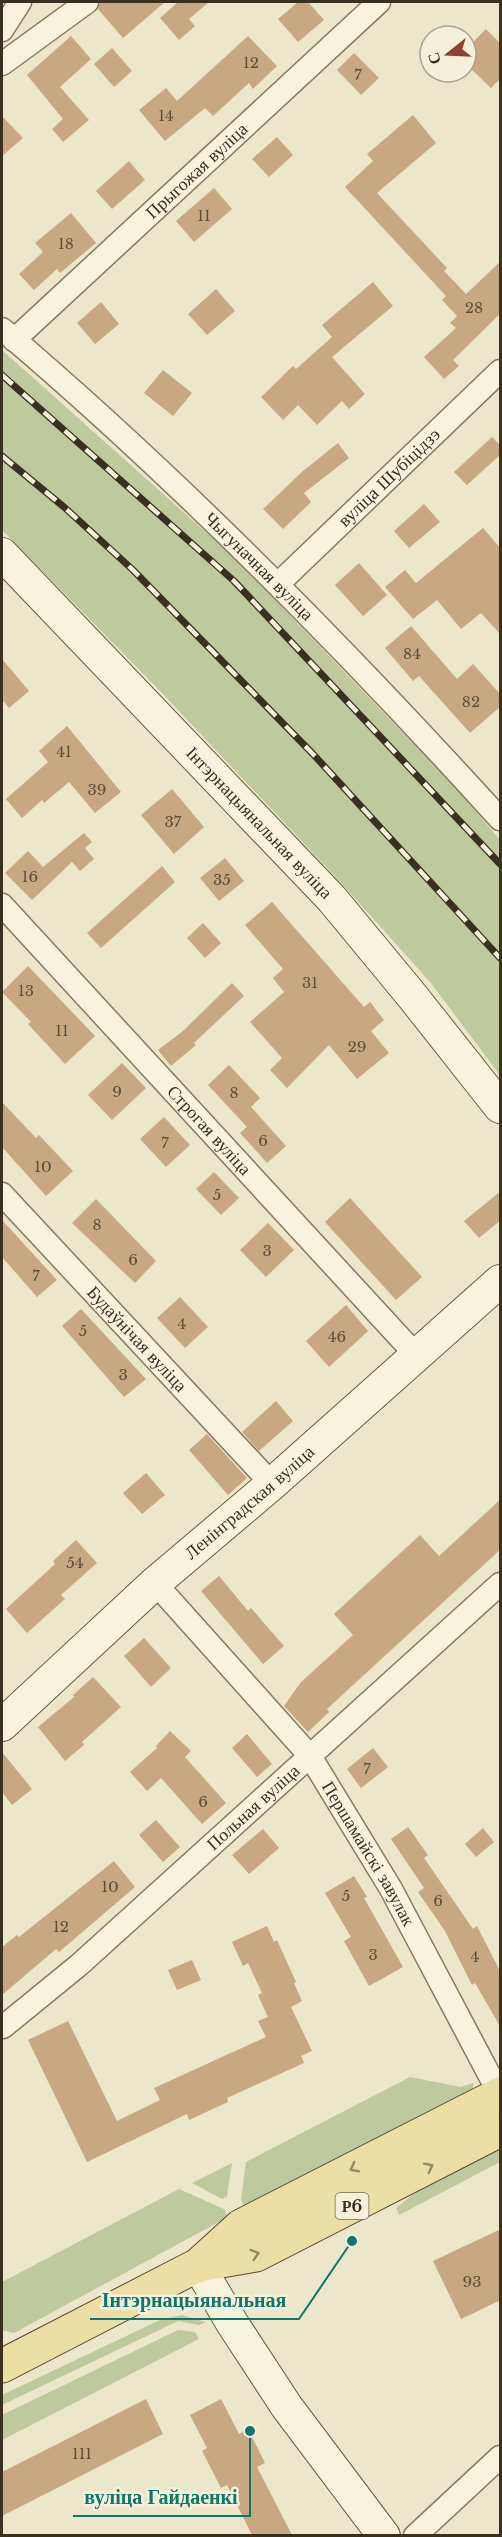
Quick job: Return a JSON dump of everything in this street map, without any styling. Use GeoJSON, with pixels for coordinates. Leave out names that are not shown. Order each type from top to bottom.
{"type":"FeatureCollection","features":[{"type":"Feature","properties":{"kind":"main road","name":"Р6"},"geometry":{"type":"LineString","coordinates":[[198,2265],[241,2226],[500,2094]]}},
{"type":"Feature","properties":{"kind":"main road","name":"Р6"},"geometry":{"type":"LineString","coordinates":[[3,2360],[198,2265],[256,2255],[501,2130]]}},
{"type":"Feature","properties":{"kind":"street"},"geometry":{"type":"LineString","coordinates":[[2,30],[20,2]]}},
{"type":"Feature","properties":{"kind":"street"},"geometry":{"type":"LineString","coordinates":[[2,64],[87,2]]}},
{"type":"Feature","properties":{"kind":"street","name":"Прыгожая вуліца"},"geometry":{"type":"LineString","coordinates":[[8,335],[379,2]]}},
{"type":"Feature","properties":{"kind":"street","name":"Чыгуначная вуліца"},"geometry":{"type":"LineString","coordinates":[[8,335],[157,468],[278,584],[501,819]]}},
{"type":"Feature","properties":{"kind":"street","name":"вуліца Шубіцідзэ"},"geometry":{"type":"LineString","coordinates":[[278,584],[501,371]]}},
{"type":"Feature","properties":{"kind":"street","name":"Інтэрнацыянальная вуліца"},"geometry":{"type":"LineString","coordinates":[[2,554],[332,899],[414,997],[501,1107]]}},
{"type":"Feature","properties":{"kind":"street","name":"Строгая вуліца"},"geometry":{"type":"LineString","coordinates":[[2,905],[416,1355]]}},
{"type":"Feature","properties":{"kind":"street","name":"Будаўнічая вуліца"},"geometry":{"type":"LineString","coordinates":[[2,1194],[272,1484]]}},
{"type":"Feature","properties":{"kind":"street","name":"Ленінградская вуліца"},"geometry":{"type":"LineString","coordinates":[[2,1725],[155,1583],[272,1484],[501,1281]]}},
{"type":"Feature","properties":{"kind":"street","name":"Першамайскі завулак"},"geometry":{"type":"LineString","coordinates":[[155,1583],[310,1756],[391,1889],[500,2094]]}},
{"type":"Feature","properties":{"kind":"street","name":"Польная вуліца"},"geometry":{"type":"LineString","coordinates":[[3,2027],[79,1965],[501,1584]]}},
{"type":"Feature","properties":{"kind":"street"},"geometry":{"type":"LineString","coordinates":[[198,2265],[232,2323],[287,2407],[384,2535]]}},
{"type":"Feature","properties":{"kind":"street"},"geometry":{"type":"LineString","coordinates":[[415,2535],[501,2457]]}},
{"type":"Feature","properties":{"kind":"green space"},"geometry":{"type":"Polygon","coordinates":[[[2,350],[237,560],[457,789],[500,840],[500,1075],[430,982],[344,886],[161,692],[2,530],[2,350]]]}},
{"type":"Feature","properties":{"kind":"green space"},"geometry":{"type":"Polygon","coordinates":[[[410,2077],[461,2087],[473,2083],[473,2090],[245,2209],[241,2200],[246,2162],[410,2077]]]}},
{"type":"Feature","properties":{"kind":"green space"},"geometry":{"type":"Polygon","coordinates":[[[500,2145],[500,2162],[399,2215],[396,2208],[436,2177],[500,2145]]]}},
{"type":"Feature","properties":{"kind":"green space"},"geometry":{"type":"Polygon","coordinates":[[[232,2163],[227,2196],[222,2199],[192,2183],[232,2163]]]}},
{"type":"Feature","properties":{"kind":"green space"},"geometry":{"type":"Polygon","coordinates":[[[179,2189],[224,2209],[228,2217],[14,2333],[2,2330],[2,2282],[179,2189]]]}},
{"type":"Feature","properties":{"kind":"green space"},"geometry":{"type":"Polygon","coordinates":[[[182,2315],[206,2322],[199,2325],[178,2321],[2,2405],[2,2395],[160,2320],[182,2315]]]}},
{"type":"Feature","properties":{"kind":"green space"},"geometry":{"type":"Polygon","coordinates":[[[178,2330],[195,2332],[199,2339],[2,2440],[2,2415],[178,2330]]]}},
{"type":"Feature","properties":{"kind":"building"},"geometry":{"type":"Polygon","coordinates":[[[100,2],[165,2],[123,38],[98,9],[100,2]]]}},
{"type":"Feature","properties":{"kind":"building"},"geometry":{"type":"Polygon","coordinates":[[[178,2],[209,2],[189,19],[195,26],[179,40],[160,18],[178,2]]]}},
{"type":"Feature","properties":{"kind":"building"},"geometry":{"type":"Polygon","coordinates":[[[298,2],[308,2],[324,20],[298,42],[278,19],[298,2]]]}},
{"type":"Feature","properties":{"kind":"building"},"geometry":{"type":"Polygon","coordinates":[[[486,29],[501,44],[501,78],[491,88],[478,76],[478,37],[486,29]]]}},
{"type":"Feature","properties":{"kind":"building"},"geometry":{"type":"Polygon","coordinates":[[[71,36],[91,59],[60,87],[89,120],[63,142],[52,129],[63,119],[27,75],[71,36]]]}},
{"type":"Feature","properties":{"kind":"building"},"geometry":{"type":"Polygon","coordinates":[[[248,36],[277,66],[253,89],[249,83],[213,116],[205,108],[165,141],[139,110],[166,88],[177,101],[248,36]]]}},
{"type":"Feature","properties":{"kind":"building"},"geometry":{"type":"Polygon","coordinates":[[[112,48],[132,71],[114,87],[94,64],[112,48]]]}},
{"type":"Feature","properties":{"kind":"building"},"geometry":{"type":"Polygon","coordinates":[[[354,53],[379,78],[361,95],[337,70],[354,53]]]}},
{"type":"Feature","properties":{"kind":"building"},"geometry":{"type":"Polygon","coordinates":[[[413,115],[436,143],[377,193],[447,268],[444,271],[466,294],[501,261],[501,313],[453,360],[459,366],[444,379],[424,357],[456,328],[450,323],[457,316],[442,300],[446,296],[345,187],[373,161],[367,154],[413,115]]]}},
{"type":"Feature","properties":{"kind":"building"},"geometry":{"type":"Polygon","coordinates":[[[2,116],[23,138],[2,156],[2,116]]]}},
{"type":"Feature","properties":{"kind":"building"},"geometry":{"type":"Polygon","coordinates":[[[277,137],[293,155],[269,177],[252,159],[277,137]]]}},
{"type":"Feature","properties":{"kind":"building"},"geometry":{"type":"Polygon","coordinates":[[[129,161],[145,180],[112,209],[96,191],[129,161]]]}},
{"type":"Feature","properties":{"kind":"building"},"geometry":{"type":"Polygon","coordinates":[[[214,188],[232,209],[194,242],[176,221],[214,188]]]}},
{"type":"Feature","properties":{"kind":"building"},"geometry":{"type":"Polygon","coordinates":[[[71,213],[96,243],[60,273],[57,269],[34,290],[19,274],[43,252],[35,243],[71,213]]]}},
{"type":"Feature","properties":{"kind":"building"},"geometry":{"type":"Polygon","coordinates":[[[373,282],[393,306],[332,357],[365,394],[349,409],[342,401],[317,425],[298,405],[283,420],[261,397],[293,366],[296,369],[332,337],[322,325],[373,282]]]}},
{"type":"Feature","properties":{"kind":"building"},"geometry":{"type":"Polygon","coordinates":[[[216,289],[235,311],[207,335],[188,314],[216,289]]]}},
{"type":"Feature","properties":{"kind":"building"},"geometry":{"type":"Polygon","coordinates":[[[101,302],[119,324],[95,344],[77,323],[101,302]]]}},
{"type":"Feature","properties":{"kind":"building"},"geometry":{"type":"Polygon","coordinates":[[[163,370],[192,393],[173,416],[144,393],[163,370]]]}},
{"type":"Feature","properties":{"kind":"building"},"geometry":{"type":"Polygon","coordinates":[[[492,437],[501,446],[501,454],[467,485],[454,472],[492,437]]]}},
{"type":"Feature","properties":{"kind":"building"},"geometry":{"type":"Polygon","coordinates":[[[338,443],[349,458],[304,493],[311,502],[283,529],[263,509],[303,471],[338,443]]]}},
{"type":"Feature","properties":{"kind":"building"},"geometry":{"type":"Polygon","coordinates":[[[424,504],[440,522],[409,548],[394,531],[424,504]]]}},
{"type":"Feature","properties":{"kind":"building"},"geometry":{"type":"Polygon","coordinates":[[[483,528],[501,549],[501,635],[481,613],[461,629],[437,600],[413,619],[385,587],[405,570],[416,583],[483,528]]]}},
{"type":"Feature","properties":{"kind":"building"},"geometry":{"type":"Polygon","coordinates":[[[359,563],[387,595],[363,616],[335,585],[359,563]]]}},
{"type":"Feature","properties":{"kind":"building"},"geometry":{"type":"Polygon","coordinates":[[[411,626],[457,679],[473,664],[501,695],[501,706],[470,733],[419,676],[413,681],[385,648],[411,626]]]}},
{"type":"Feature","properties":{"kind":"building"},"geometry":{"type":"Polygon","coordinates":[[[2,659],[29,691],[9,708],[2,699],[2,659]]]}},
{"type":"Feature","properties":{"kind":"building"},"geometry":{"type":"Polygon","coordinates":[[[67,726],[121,792],[95,813],[69,782],[44,803],[42,800],[22,818],[6,799],[48,762],[39,751],[67,726]]]}},
{"type":"Feature","properties":{"kind":"building"},"geometry":{"type":"Polygon","coordinates":[[[172,789],[204,827],[174,854],[141,815],[172,789]]]}},
{"type":"Feature","properties":{"kind":"building"},"geometry":{"type":"Polygon","coordinates":[[[84,833],[92,842],[85,848],[94,859],[80,871],[72,862],[32,900],[5,873],[28,851],[43,867],[84,833]]]}},
{"type":"Feature","properties":{"kind":"building"},"geometry":{"type":"Polygon","coordinates":[[[225,858],[244,881],[219,901],[200,878],[225,858]]]}},
{"type":"Feature","properties":{"kind":"building"},"geometry":{"type":"Polygon","coordinates":[[[162,866],[175,882],[101,948],[87,933],[162,866]]]}},
{"type":"Feature","properties":{"kind":"building"},"geometry":{"type":"Polygon","coordinates":[[[272,902],[364,1007],[370,1002],[384,1020],[371,1031],[389,1053],[357,1079],[329,1045],[287,1088],[270,1070],[282,1058],[250,1022],[284,992],[273,978],[283,969],[245,925],[272,902]]]}},
{"type":"Feature","properties":{"kind":"building"},"geometry":{"type":"Polygon","coordinates":[[[203,923],[221,943],[205,958],[187,938],[203,923]]]}},
{"type":"Feature","properties":{"kind":"building"},"geometry":{"type":"Polygon","coordinates":[[[28,966],[95,1036],[65,1064],[28,1024],[31,1022],[2,992],[28,966]]]}},
{"type":"Feature","properties":{"kind":"building"},"geometry":{"type":"Polygon","coordinates":[[[232,983],[244,996],[194,1043],[196,1045],[171,1066],[158,1050],[183,1031],[232,983]]]}},
{"type":"Feature","properties":{"kind":"building"},"geometry":{"type":"Polygon","coordinates":[[[122,1063],[146,1088],[112,1120],[88,1095],[122,1063]]]}},
{"type":"Feature","properties":{"kind":"building"},"geometry":{"type":"Polygon","coordinates":[[[229,1065],[260,1098],[251,1107],[286,1146],[267,1163],[240,1133],[247,1127],[208,1085],[229,1065]]]}},
{"type":"Feature","properties":{"kind":"building"},"geometry":{"type":"Polygon","coordinates":[[[2,1102],[36,1138],[39,1135],[73,1171],[46,1196],[2,1147],[2,1102]]]}},
{"type":"Feature","properties":{"kind":"building"},"geometry":{"type":"Polygon","coordinates":[[[164,1117],[190,1145],[166,1167],[140,1139],[164,1117]]]}},
{"type":"Feature","properties":{"kind":"building"},"geometry":{"type":"Polygon","coordinates":[[[214,1172],[239,1198],[221,1215],[196,1189],[214,1172]]]}},
{"type":"Feature","properties":{"kind":"building"},"geometry":{"type":"Polygon","coordinates":[[[501,1191],[501,1220],[479,1238],[464,1221],[501,1191]]]}},
{"type":"Feature","properties":{"kind":"building"},"geometry":{"type":"Polygon","coordinates":[[[350,1198],[422,1277],[396,1300],[325,1222],[350,1198]]]}},
{"type":"Feature","properties":{"kind":"building"},"geometry":{"type":"Polygon","coordinates":[[[96,1199],[156,1261],[135,1283],[72,1223],[96,1199]]]}},
{"type":"Feature","properties":{"kind":"building"},"geometry":{"type":"Polygon","coordinates":[[[2,1220],[57,1280],[37,1297],[2,1257],[2,1220]]]}},
{"type":"Feature","properties":{"kind":"building"},"geometry":{"type":"Polygon","coordinates":[[[268,1223],[294,1250],[266,1277],[240,1250],[268,1223]]]}},
{"type":"Feature","properties":{"kind":"building"},"geometry":{"type":"Polygon","coordinates":[[[180,1297],[208,1327],[185,1348],[157,1318],[180,1297]]]}},
{"type":"Feature","properties":{"kind":"building"},"geometry":{"type":"Polygon","coordinates":[[[346,1305],[368,1331],[329,1367],[306,1341],[346,1305]]]}},
{"type":"Feature","properties":{"kind":"building"},"geometry":{"type":"Polygon","coordinates":[[[81,1309],[146,1379],[124,1397],[62,1326],[81,1309]]]}},
{"type":"Feature","properties":{"kind":"building"},"geometry":{"type":"Polygon","coordinates":[[[276,1401],[293,1421],[259,1451],[242,1432],[276,1401]]]}},
{"type":"Feature","properties":{"kind":"building"},"geometry":{"type":"Polygon","coordinates":[[[207,1434],[247,1478],[228,1495],[189,1450],[207,1434]]]}},
{"type":"Feature","properties":{"kind":"building"},"geometry":{"type":"Polygon","coordinates":[[[146,1473],[165,1495],[142,1514],[123,1493],[146,1473]]]}},
{"type":"Feature","properties":{"kind":"building"},"geometry":{"type":"Polygon","coordinates":[[[501,1499],[501,1549],[327,1709],[329,1712],[308,1732],[284,1706],[301,1682],[353,1635],[334,1614],[420,1535],[439,1556],[501,1499]]]}},
{"type":"Feature","properties":{"kind":"building"},"geometry":{"type":"Polygon","coordinates":[[[76,1540],[97,1563],[61,1595],[65,1599],[27,1633],[6,1609],[55,1564],[53,1561],[76,1540]]]}},
{"type":"Feature","properties":{"kind":"building"},"geometry":{"type":"Polygon","coordinates":[[[219,1576],[248,1611],[251,1608],[284,1646],[263,1664],[201,1591],[219,1576]]]}},
{"type":"Feature","properties":{"kind":"building"},"geometry":{"type":"Polygon","coordinates":[[[144,1638],[171,1668],[151,1687],[124,1656],[144,1638]]]}},
{"type":"Feature","properties":{"kind":"building"},"geometry":{"type":"Polygon","coordinates":[[[93,1677],[121,1707],[82,1742],[84,1745],[65,1761],[38,1727],[74,1697],[73,1695],[93,1677]]]}},
{"type":"Feature","properties":{"kind":"building"},"geometry":{"type":"Polygon","coordinates":[[[170,1731],[191,1751],[185,1757],[226,1803],[202,1824],[161,1778],[147,1791],[130,1772],[157,1748],[156,1746],[170,1731]]]}},
{"type":"Feature","properties":{"kind":"building"},"geometry":{"type":"Polygon","coordinates":[[[247,1734],[272,1764],[257,1777],[232,1748],[247,1734]]]}},
{"type":"Feature","properties":{"kind":"building"},"geometry":{"type":"Polygon","coordinates":[[[373,1748],[388,1767],[361,1788],[347,1769],[373,1748]]]}},
{"type":"Feature","properties":{"kind":"building"},"geometry":{"type":"Polygon","coordinates":[[[2,1752],[32,1789],[12,1805],[2,1792],[2,1752]]]}},
{"type":"Feature","properties":{"kind":"building"},"geometry":{"type":"Polygon","coordinates":[[[156,1820],[180,1847],[163,1862],[139,1835],[156,1820]]]}},
{"type":"Feature","properties":{"kind":"building"},"geometry":{"type":"Polygon","coordinates":[[[408,1827],[428,1855],[424,1858],[473,1929],[477,1926],[501,1973],[501,2028],[475,1983],[472,1985],[445,1931],[418,1892],[424,1888],[391,1839],[408,1827]]]}},
{"type":"Feature","properties":{"kind":"building"},"geometry":{"type":"Polygon","coordinates":[[[483,1828],[494,1842],[476,1857],[465,1844],[483,1828]]]}},
{"type":"Feature","properties":{"kind":"building"},"geometry":{"type":"Polygon","coordinates":[[[263,1829],[279,1848],[249,1874],[232,1855],[263,1829]]]}},
{"type":"Feature","properties":{"kind":"building"},"geometry":{"type":"Polygon","coordinates":[[[114,1861],[135,1887],[59,1952],[56,1949],[2,1995],[2,1947],[17,1935],[19,1937],[114,1861]]]}},
{"type":"Feature","properties":{"kind":"building"},"geometry":{"type":"Polygon","coordinates":[[[354,1876],[403,1967],[369,1986],[344,1941],[351,1937],[325,1893],[354,1876]]]}},
{"type":"Feature","properties":{"kind":"building"},"geometry":{"type":"Polygon","coordinates":[[[267,1926],[274,1942],[277,1940],[302,2001],[291,2007],[312,2051],[301,2056],[304,2063],[227,2098],[228,2102],[189,2120],[187,2114],[87,2162],[28,2040],[68,2021],[117,2121],[160,2100],[154,2088],[266,2037],[258,2021],[268,2017],[258,1995],[262,1993],[248,1963],[243,1966],[232,1942],[267,1926]]]}},
{"type":"Feature","properties":{"kind":"building"},"geometry":{"type":"Polygon","coordinates":[[[192,1960],[201,1980],[177,1990],[168,1970],[192,1960]]]}},
{"type":"Feature","properties":{"kind":"building"},"geometry":{"type":"Polygon","coordinates":[[[501,2229],[501,2300],[461,2319],[433,2261],[501,2229]]]}},
{"type":"Feature","properties":{"kind":"building"},"geometry":{"type":"Polygon","coordinates":[[[146,2399],[163,2434],[2,2516],[2,2472],[146,2399]]]}},
{"type":"Feature","properties":{"kind":"building"},"geometry":{"type":"Polygon","coordinates":[[[221,2399],[239,2434],[248,2429],[265,2463],[257,2467],[292,2535],[252,2535],[227,2485],[221,2488],[202,2451],[207,2448],[190,2415],[221,2399]]]}},
{"type":"Feature","properties":{"kind":"railway"},"geometry":{"type":"LineString","coordinates":[[2,375],[234,581],[500,864]]}},
{"type":"Feature","properties":{"kind":"railway"},"geometry":{"type":"LineString","coordinates":[[2,456],[64,507],[133,570],[313,754],[500,958]]}},
{"type":"Feature","properties":{"kind":"place","name":"Інтэрнацыянальная"},"geometry":{"type":"Point","coordinates":[352,2241]}},
{"type":"Feature","properties":{"kind":"place","name":"вуліца Гайдаенкі"},"geometry":{"type":"Point","coordinates":[250,2431]}}]}
